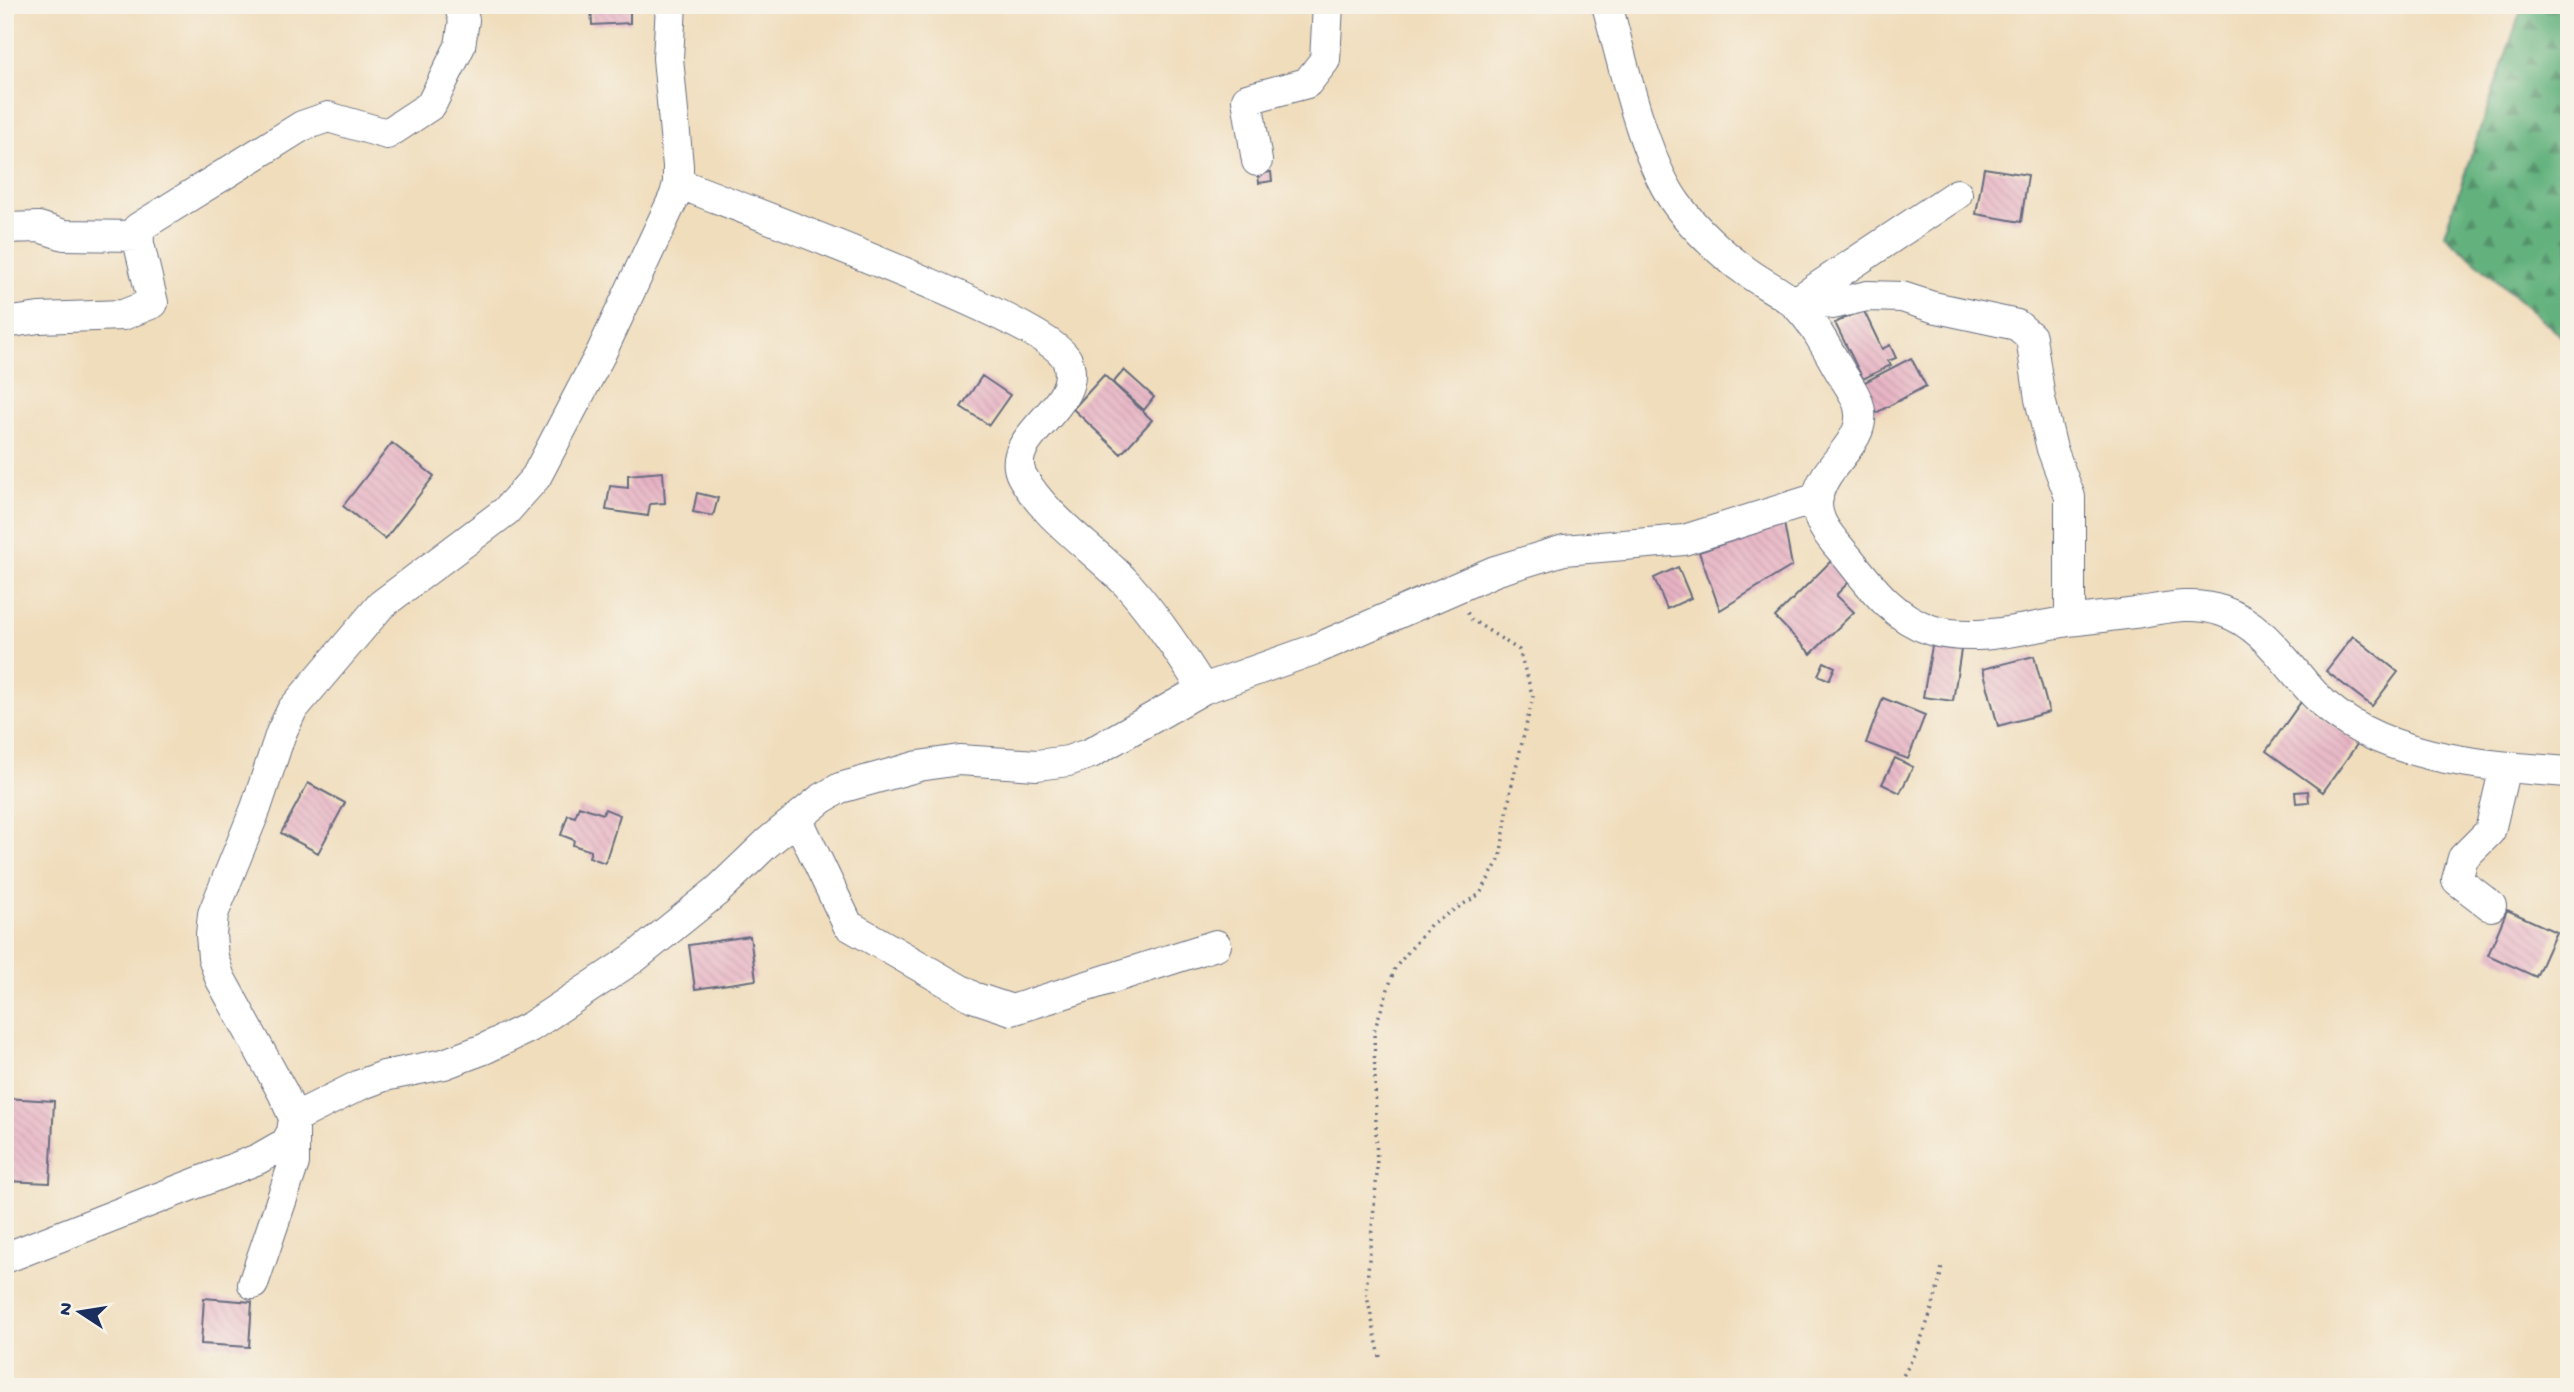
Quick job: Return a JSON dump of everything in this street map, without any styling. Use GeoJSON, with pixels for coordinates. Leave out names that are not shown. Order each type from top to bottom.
{"type":"FeatureCollection","features":[{"type":"Feature","properties":{"kind":"street"},"geometry":{"type":"LineString","coordinates":[[5,323],[39,318],[123,315],[153,303],[138,228],[302,126],[328,117],[387,134],[431,105],[460,46],[464,20],[459,5]]}},
{"type":"Feature","properties":{"kind":"street"},"geometry":{"type":"LineString","coordinates":[[253,1284],[295,1163],[294,1118],[220,978],[213,957],[213,914],[292,710],[381,605],[506,511],[536,477],[634,288],[678,183],[668,58],[671,5]]}},
{"type":"Feature","properties":{"kind":"street"},"geometry":{"type":"LineString","coordinates":[[1257,161],[1247,99],[1307,83],[1325,60],[1328,5]]}},
{"type":"Feature","properties":{"kind":"street"},"geometry":{"type":"LineString","coordinates":[[1607,5],[1651,151],[1676,204],[1695,226],[1746,271],[1805,296],[1833,304],[1867,296],[1902,297],[1933,307],[2017,325],[2031,337],[2040,399],[2052,449],[2070,498],[2070,621]]}},
{"type":"Feature","properties":{"kind":"street"},"geometry":{"type":"LineString","coordinates":[[678,183],[883,264],[1011,322],[1059,349],[1068,365],[1065,389],[1057,407],[1021,451],[1020,470],[1033,491],[1063,524],[1128,585],[1146,606],[1203,689]]}},
{"type":"Feature","properties":{"kind":"street"},"geometry":{"type":"LineString","coordinates":[[1805,296],[1957,194]]}},
{"type":"Feature","properties":{"kind":"street"},"geometry":{"type":"LineString","coordinates":[[5,228],[39,227],[64,235],[139,236]]}},
{"type":"Feature","properties":{"kind":"street"},"geometry":{"type":"LineString","coordinates":[[1805,296],[1823,340],[1856,398],[1860,416],[1854,440],[1823,482],[1818,498],[1819,516],[1833,541],[1880,598],[1914,624],[1955,635],[2028,628],[2175,605],[2208,607],[2225,611],[2245,622],[2291,664],[2314,695],[2339,716],[2379,738],[2443,757],[2505,767],[2569,772]]}},
{"type":"Feature","properties":{"kind":"street"},"geometry":{"type":"LineString","coordinates":[[294,1118],[360,1085],[384,1076],[444,1064],[530,1027],[634,958],[717,891],[766,843],[821,799],[840,788],[919,766],[959,760],[1037,765],[1068,761],[1091,753],[1203,689],[1294,658],[1494,571],[1545,555],[1588,547],[1684,540],[1818,498]]}},
{"type":"Feature","properties":{"kind":"street"},"geometry":{"type":"LineString","coordinates":[[2491,906],[2457,880],[2463,858],[2490,831],[2505,767]]}},
{"type":"Feature","properties":{"kind":"street"},"geometry":{"type":"LineString","coordinates":[[797,818],[848,925],[973,997],[1012,1010],[1216,946]]}},
{"type":"Feature","properties":{"kind":"street"},"geometry":{"type":"LineString","coordinates":[[5,1258],[258,1159],[286,1143],[292,1132],[294,1118]]}},
{"type":"Feature","properties":{"kind":"path"},"geometry":{"type":"LineString","coordinates":[[1380,1357],[1366,1292],[1377,1174],[1374,1031],[1395,968],[1431,924],[1479,894],[1500,858],[1511,788],[1533,697],[1519,650],[1472,620],[1452,590]]}},
{"type":"Feature","properties":{"kind":"path"},"geometry":{"type":"LineString","coordinates":[[1896,1387],[1908,1370],[1939,1290],[1942,1266]]}},
{"type":"Feature","properties":{"kind":"green space"},"geometry":{"type":"Polygon","coordinates":[[[2523,5],[2569,5],[2569,339],[2561,336],[2444,234],[2523,5]]]}},
{"type":"Feature","properties":{"kind":"building"},"geometry":{"type":"Polygon","coordinates":[[[591,5],[630,5],[630,23],[592,25],[591,5]]]}},
{"type":"Feature","properties":{"kind":"building"},"geometry":{"type":"Polygon","coordinates":[[[1984,168],[2028,175],[2021,222],[1976,214],[1984,168]]]}},
{"type":"Feature","properties":{"kind":"building"},"geometry":{"type":"Polygon","coordinates":[[[1271,172],[1272,181],[1259,183],[1258,174],[1271,172]]]}},
{"type":"Feature","properties":{"kind":"building"},"geometry":{"type":"Polygon","coordinates":[[[1863,309],[1882,349],[1890,345],[1896,358],[1888,361],[1891,365],[1863,379],[1835,323],[1863,309]]]}},
{"type":"Feature","properties":{"kind":"building"},"geometry":{"type":"Polygon","coordinates":[[[1911,358],[1926,386],[1876,413],[1861,384],[1911,358]]]}},
{"type":"Feature","properties":{"kind":"building"},"geometry":{"type":"Polygon","coordinates":[[[1124,370],[1154,397],[1144,410],[1113,383],[1124,370]]]}},
{"type":"Feature","properties":{"kind":"building"},"geometry":{"type":"Polygon","coordinates":[[[1104,375],[1152,420],[1121,454],[1073,409],[1104,375]]]}},
{"type":"Feature","properties":{"kind":"building"},"geometry":{"type":"Polygon","coordinates":[[[982,376],[1010,395],[989,425],[961,407],[982,376]]]}},
{"type":"Feature","properties":{"kind":"building"},"geometry":{"type":"Polygon","coordinates":[[[392,443],[434,476],[385,539],[343,506],[392,443]]]}},
{"type":"Feature","properties":{"kind":"building"},"geometry":{"type":"Polygon","coordinates":[[[663,472],[665,503],[650,504],[648,516],[606,510],[610,486],[628,488],[628,475],[663,472]]]}},
{"type":"Feature","properties":{"kind":"building"},"geometry":{"type":"Polygon","coordinates":[[[697,493],[718,498],[713,516],[693,512],[697,493]]]}},
{"type":"Feature","properties":{"kind":"building"},"geometry":{"type":"Polygon","coordinates":[[[1784,523],[1792,566],[1720,610],[1699,552],[1784,523]]]}},
{"type":"Feature","properties":{"kind":"building"},"geometry":{"type":"Polygon","coordinates":[[[1831,561],[1850,581],[1836,595],[1854,612],[1811,654],[1775,617],[1831,561]]]}},
{"type":"Feature","properties":{"kind":"building"},"geometry":{"type":"Polygon","coordinates":[[[1678,567],[1691,598],[1667,609],[1654,578],[1678,567]]]}},
{"type":"Feature","properties":{"kind":"building"},"geometry":{"type":"Polygon","coordinates":[[[2353,636],[2398,672],[2372,706],[2326,671],[2353,636]]]}},
{"type":"Feature","properties":{"kind":"building"},"geometry":{"type":"Polygon","coordinates":[[[1932,646],[1961,650],[1953,701],[1923,697],[1932,646]]]}},
{"type":"Feature","properties":{"kind":"building"},"geometry":{"type":"Polygon","coordinates":[[[2034,656],[2049,712],[1998,726],[1983,669],[2034,656]]]}},
{"type":"Feature","properties":{"kind":"building"},"geometry":{"type":"Polygon","coordinates":[[[1824,662],[1835,667],[1829,680],[1818,675],[1824,662]]]}},
{"type":"Feature","properties":{"kind":"building"},"geometry":{"type":"Polygon","coordinates":[[[1883,698],[1925,715],[1908,759],[1866,743],[1883,698]]]}},
{"type":"Feature","properties":{"kind":"building"},"geometry":{"type":"Polygon","coordinates":[[[2301,702],[2358,743],[2323,792],[2266,751],[2301,702]]]}},
{"type":"Feature","properties":{"kind":"building"},"geometry":{"type":"Polygon","coordinates":[[[1895,758],[1913,767],[1900,793],[1882,784],[1895,758]]]}},
{"type":"Feature","properties":{"kind":"building"},"geometry":{"type":"Polygon","coordinates":[[[308,783],[345,803],[318,853],[281,833],[308,783]]]}},
{"type":"Feature","properties":{"kind":"building"},"geometry":{"type":"Polygon","coordinates":[[[2308,791],[2309,802],[2296,803],[2295,792],[2308,791]]]}},
{"type":"Feature","properties":{"kind":"building"},"geometry":{"type":"Polygon","coordinates":[[[579,806],[603,814],[605,809],[620,815],[605,863],[589,857],[591,851],[573,845],[574,840],[561,835],[568,815],[575,817],[579,806]]]}},
{"type":"Feature","properties":{"kind":"building"},"geometry":{"type":"Polygon","coordinates":[[[2507,910],[2556,932],[2536,977],[2488,955],[2507,910]]]}},
{"type":"Feature","properties":{"kind":"building"},"geometry":{"type":"Polygon","coordinates":[[[750,936],[756,980],[695,989],[689,945],[750,936]]]}},
{"type":"Feature","properties":{"kind":"building"},"geometry":{"type":"Polygon","coordinates":[[[5,1098],[54,1101],[50,1183],[5,1181],[5,1098]]]}},
{"type":"Feature","properties":{"kind":"building"},"geometry":{"type":"Polygon","coordinates":[[[204,1298],[252,1302],[249,1347],[201,1344],[204,1298]]]}}]}
